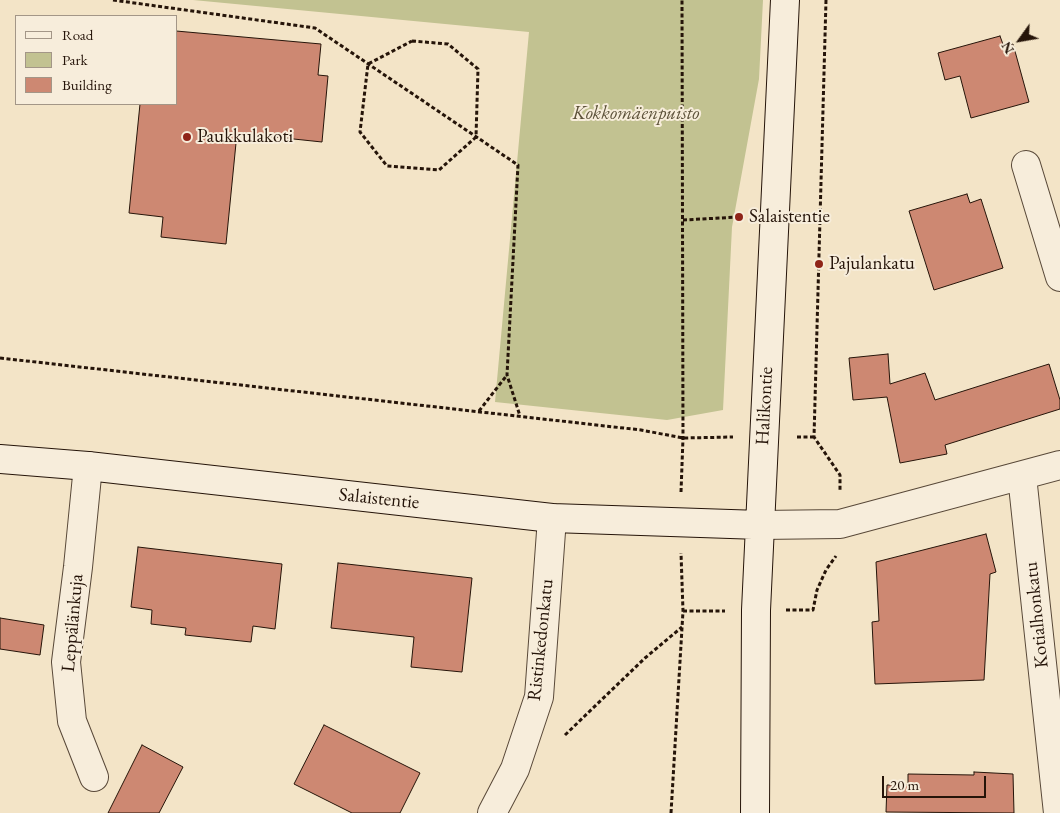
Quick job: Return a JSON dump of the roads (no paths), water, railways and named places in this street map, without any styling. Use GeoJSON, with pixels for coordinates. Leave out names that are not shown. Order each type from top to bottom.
{"type":"FeatureCollection","features":[{"type":"Feature","properties":{"kind":"street","name":"Halikontie"},"geometry":{"type":"LineString","coordinates":[[755,813],[756,610],[785,0]]}},
{"type":"Feature","properties":{"kind":"street"},"geometry":{"type":"LineString","coordinates":[[1026,165],[1060,277]]}},
{"type":"Feature","properties":{"kind":"street","name":"Salaistentie"},"geometry":{"type":"LineString","coordinates":[[0,459],[88,466],[552,518],[760,525]]}},
{"type":"Feature","properties":{"kind":"street"},"geometry":{"type":"LineString","coordinates":[[760,525],[840,524],[1060,465]]}},
{"type":"Feature","properties":{"kind":"street","name":"Leppälänkuja"},"geometry":{"type":"LineString","coordinates":[[88,466],[66,662],[72,721],[94,777]]}},
{"type":"Feature","properties":{"kind":"street","name":"Kotialhonkatu"},"geometry":{"type":"LineString","coordinates":[[1022,476],[1058,813]]}},
{"type":"Feature","properties":{"kind":"street","name":"Ristinkedonkatu"},"geometry":{"type":"LineString","coordinates":[[492,813],[515,769],[539,696],[552,518]]}},
{"type":"Feature","properties":{"kind":"place","name":"Paukkulakoti"},"geometry":{"type":"Point","coordinates":[187,137]}},
{"type":"Feature","properties":{"kind":"place","name":"Salaistentie"},"geometry":{"type":"Point","coordinates":[739,217]}},
{"type":"Feature","properties":{"kind":"place","name":"Pajulankatu"},"geometry":{"type":"Point","coordinates":[819,264]}},
{"type":"Feature","properties":{"kind":"park label","name":"Kokkomäenpuisto"},"geometry":{"type":"Point","coordinates":[636,114]}}]}
